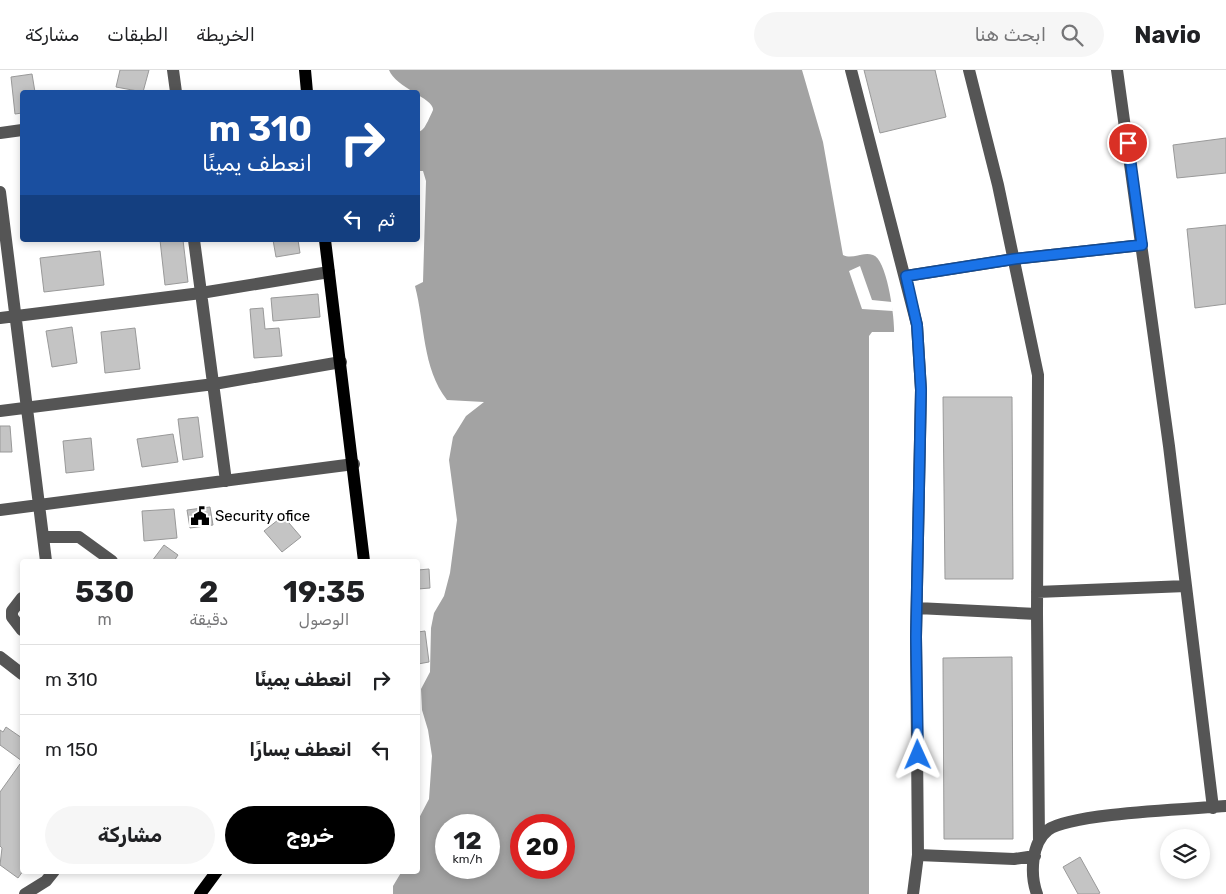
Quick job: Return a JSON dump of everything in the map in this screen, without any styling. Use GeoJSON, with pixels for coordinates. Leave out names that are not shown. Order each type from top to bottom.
{"type":"FeatureCollection","features":[{"type":"Feature","properties":{"kind":"main road"},"geometry":{"type":"LineString","coordinates":[[304,90],[305,70]]}},
{"type":"Feature","properties":{"kind":"main road"},"geometry":{"type":"LineString","coordinates":[[326,242],[364,559]]}},
{"type":"Feature","properties":{"kind":"main road"},"geometry":{"type":"LineString","coordinates":[[200,894],[215,874]]}},
{"type":"Feature","properties":{"kind":"street"},"geometry":{"type":"LineString","coordinates":[[173,70],[176,90]]}},
{"type":"Feature","properties":{"kind":"street"},"geometry":{"type":"LineString","coordinates":[[851,70],[906,276],[917,325],[921,390],[917,608],[918,855],[913,894]]}},
{"type":"Feature","properties":{"kind":"street"},"geometry":{"type":"LineString","coordinates":[[969,70],[1014,259],[1038,375],[1037,614],[1039,841],[1032,874],[1037,894]]}},
{"type":"Feature","properties":{"kind":"street"},"geometry":{"type":"LineString","coordinates":[[1039,841],[1048,830],[1070,821],[1220,807],[1186,586],[1142,245],[1117,70]]}},
{"type":"Feature","properties":{"kind":"street"},"geometry":{"type":"LineString","coordinates":[[0,133],[20,130]]}},
{"type":"Feature","properties":{"kind":"street"},"geometry":{"type":"LineString","coordinates":[[0,192],[46,559]]}},
{"type":"Feature","properties":{"kind":"street"},"geometry":{"type":"LineString","coordinates":[[194,242],[226,481]]}},
{"type":"Feature","properties":{"kind":"street"},"geometry":{"type":"LineString","coordinates":[[906,276],[1014,259],[1142,245]]}},
{"type":"Feature","properties":{"kind":"street"},"geometry":{"type":"LineString","coordinates":[[0,318],[201,293],[329,272]]}},
{"type":"Feature","properties":{"kind":"street"},"geometry":{"type":"LineString","coordinates":[[0,411],[214,384],[341,362]]}},
{"type":"Feature","properties":{"kind":"street"},"geometry":{"type":"LineString","coordinates":[[0,510],[354,464]]}},
{"type":"Feature","properties":{"kind":"street"},"geometry":{"type":"LineString","coordinates":[[43,537],[80,537],[109,559]]}},
{"type":"Feature","properties":{"kind":"street"},"geometry":{"type":"LineString","coordinates":[[1037,592],[1186,586]]}},
{"type":"Feature","properties":{"kind":"street"},"geometry":{"type":"LineString","coordinates":[[20,601],[12,611],[12,617],[20,627]]}},
{"type":"Feature","properties":{"kind":"street"},"geometry":{"type":"LineString","coordinates":[[917,608],[1037,614]]}},
{"type":"Feature","properties":{"kind":"street"},"geometry":{"type":"LineString","coordinates":[[0,657],[20,672]]}},
{"type":"Feature","properties":{"kind":"street"},"geometry":{"type":"LineString","coordinates":[[918,855],[1014,858],[1035,856]]}},
{"type":"Feature","properties":{"kind":"street"},"geometry":{"type":"LineString","coordinates":[[25,894],[46,881],[52,874]]}},
{"type":"Feature","properties":{"kind":"shaded area"},"geometry":{"type":"Polygon","coordinates":[[[389,70],[802,70],[823,142],[843,255],[850,257],[869,254],[878,259],[889,290],[894,325],[894,332],[872,332],[869,336],[869,894],[393,894],[393,886],[400,874],[420,874],[420,816],[429,799],[432,756],[428,730],[422,710],[421,689],[430,672],[431,628],[434,613],[444,596],[450,573],[457,520],[449,460],[453,437],[466,416],[484,402],[447,400],[433,374],[425,345],[415,286],[423,282],[426,181],[423,171],[420,171],[420,131],[424,128],[433,110],[432,106],[420,97],[420,90],[410,90],[389,70]]]}},
{"type":"Feature","properties":{"kind":"pier"},"geometry":{"type":"Polygon","coordinates":[[[860,266],[872,300],[892,302],[893,311],[862,309],[849,271],[860,266]]]}},
{"type":"Feature","properties":{"kind":"building"},"geometry":{"type":"Polygon","coordinates":[[[120,70],[149,70],[144,90],[116,87],[120,70]]]}},
{"type":"Feature","properties":{"kind":"building"},"geometry":{"type":"Polygon","coordinates":[[[864,70],[935,70],[946,117],[880,133],[864,70]]]}},
{"type":"Feature","properties":{"kind":"building"},"geometry":{"type":"Polygon","coordinates":[[[32,74],[35,90],[20,90],[20,113],[15,114],[11,77],[32,74]]]}},
{"type":"Feature","properties":{"kind":"building"},"geometry":{"type":"Polygon","coordinates":[[[1226,138],[1226,173],[1177,178],[1173,145],[1226,138]]]}},
{"type":"Feature","properties":{"kind":"building"},"geometry":{"type":"Polygon","coordinates":[[[1226,225],[1226,304],[1195,308],[1187,229],[1226,225]]]}},
{"type":"Feature","properties":{"kind":"building"},"geometry":{"type":"Polygon","coordinates":[[[160,242],[183,242],[188,282],[165,285],[160,242]]]}},
{"type":"Feature","properties":{"kind":"building"},"geometry":{"type":"Polygon","coordinates":[[[273,242],[298,242],[300,253],[276,257],[273,242]]]}},
{"type":"Feature","properties":{"kind":"building"},"geometry":{"type":"Polygon","coordinates":[[[100,251],[104,285],[44,292],[40,258],[100,251]]]}},
{"type":"Feature","properties":{"kind":"building"},"geometry":{"type":"Polygon","coordinates":[[[318,294],[320,317],[273,321],[271,298],[318,294]]]}},
{"type":"Feature","properties":{"kind":"building"},"geometry":{"type":"Polygon","coordinates":[[[263,308],[265,329],[279,328],[282,356],[254,358],[250,309],[263,308]]]}},
{"type":"Feature","properties":{"kind":"building"},"geometry":{"type":"Polygon","coordinates":[[[72,327],[77,363],[52,367],[46,331],[72,327]]]}},
{"type":"Feature","properties":{"kind":"building"},"geometry":{"type":"Polygon","coordinates":[[[135,328],[140,369],[105,373],[101,332],[135,328]]]}},
{"type":"Feature","properties":{"kind":"building"},"geometry":{"type":"Polygon","coordinates":[[[943,397],[1012,397],[1013,579],[945,579],[943,397]]]}},
{"type":"Feature","properties":{"kind":"building"},"geometry":{"type":"Polygon","coordinates":[[[198,417],[203,457],[183,460],[178,419],[198,417]]]}},
{"type":"Feature","properties":{"kind":"building"},"geometry":{"type":"Polygon","coordinates":[[[0,426],[10,426],[12,452],[0,452],[0,426]]]}},
{"type":"Feature","properties":{"kind":"building"},"geometry":{"type":"Polygon","coordinates":[[[173,434],[178,462],[142,467],[137,439],[173,434]]]}},
{"type":"Feature","properties":{"kind":"building"},"geometry":{"type":"Polygon","coordinates":[[[91,438],[94,470],[66,473],[63,441],[91,438]]]}},
{"type":"Feature","properties":{"kind":"building"},"geometry":{"type":"Polygon","coordinates":[[[210,507],[213,525],[190,528],[187,510],[210,507]]]}},
{"type":"Feature","properties":{"kind":"building"},"geometry":{"type":"Polygon","coordinates":[[[174,509],[177,538],[144,541],[142,511],[174,509]]]}},
{"type":"Feature","properties":{"kind":"building"},"geometry":{"type":"Polygon","coordinates":[[[283,516],[301,537],[282,552],[264,531],[283,516]]]}},
{"type":"Feature","properties":{"kind":"building"},"geometry":{"type":"Polygon","coordinates":[[[164,545],[178,555],[175,559],[154,559],[164,545]]]}},
{"type":"Feature","properties":{"kind":"building"},"geometry":{"type":"Polygon","coordinates":[[[429,569],[430,588],[420,589],[420,570],[429,569]]]}},
{"type":"Feature","properties":{"kind":"building"},"geometry":{"type":"Polygon","coordinates":[[[425,631],[429,662],[420,664],[420,632],[425,631]]]}},
{"type":"Feature","properties":{"kind":"building"},"geometry":{"type":"Polygon","coordinates":[[[1012,657],[1013,839],[944,839],[943,658],[1012,657]]]}},
{"type":"Feature","properties":{"kind":"building"},"geometry":{"type":"Polygon","coordinates":[[[6,727],[20,737],[20,760],[0,745],[0,730],[3,732],[6,727]]]}},
{"type":"Feature","properties":{"kind":"building"},"geometry":{"type":"Polygon","coordinates":[[[20,764],[21,874],[18,878],[0,865],[2,848],[0,846],[0,792],[20,764]]]}},
{"type":"Feature","properties":{"kind":"building"},"geometry":{"type":"Polygon","coordinates":[[[1080,857],[1100,893],[1078,894],[1063,867],[1080,857]]]}},
{"type":"Feature","properties":{"kind":"place","name":"Security ofice"},"geometry":{"type":"Point","coordinates":[200,516]}},
{"type":"Feature","properties":{"kind":"route"},"geometry":{"type":"LineString","coordinates":[[918,755],[916,637],[921,390],[917,325],[906,276],[1014,259],[1142,245],[1128,143]]}}]}
